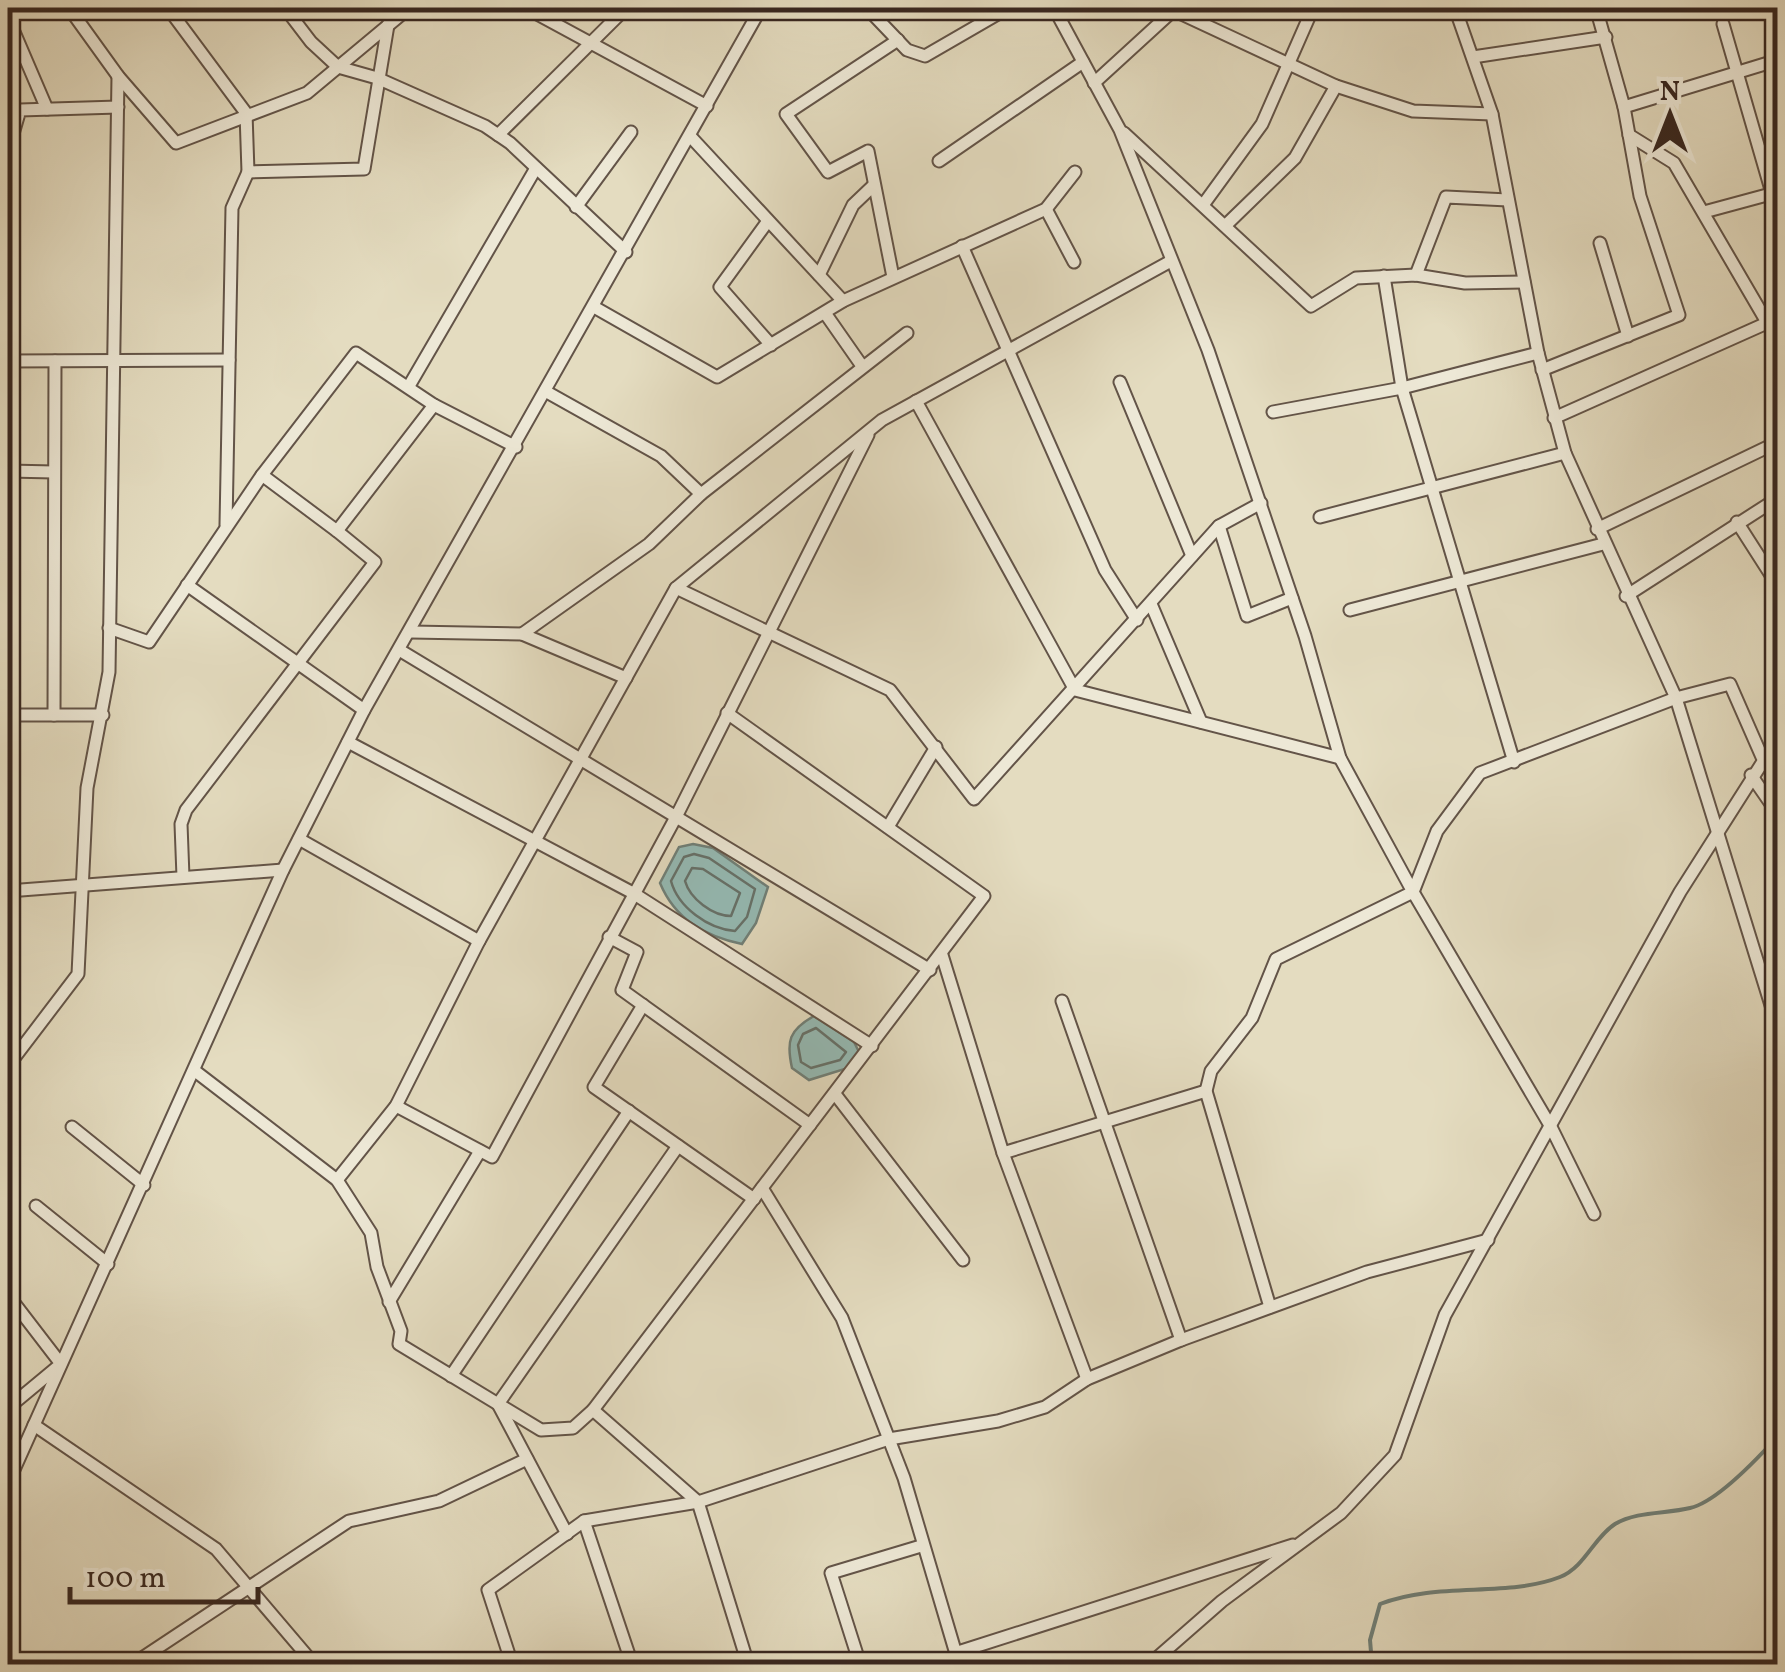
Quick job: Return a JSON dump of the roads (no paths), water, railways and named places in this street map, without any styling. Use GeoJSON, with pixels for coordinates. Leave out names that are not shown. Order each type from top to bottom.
{"type":"FeatureCollection","features":[{"type":"Feature","properties":{"kind":"street"},"geometry":{"type":"LineString","coordinates":[[69,8],[118,76],[176,143],[307,93],[408,8]]}},
{"type":"Feature","properties":{"kind":"street"},"geometry":{"type":"LineString","coordinates":[[168,8],[246,114],[248,172],[232,208],[226,528]]}},
{"type":"Feature","properties":{"kind":"street"},"geometry":{"type":"LineString","coordinates":[[285,8],[338,67],[377,78],[498,135],[626,252]]}},
{"type":"Feature","properties":{"kind":"street"},"geometry":{"type":"LineString","coordinates":[[526,8],[707,106]]}},
{"type":"Feature","properties":{"kind":"street"},"geometry":{"type":"LineString","coordinates":[[498,135],[626,8]]}},
{"type":"Feature","properties":{"kind":"street"},"geometry":{"type":"LineString","coordinates":[[8,1482],[283,870],[364,710],[401,651],[761,8]]}},
{"type":"Feature","properties":{"kind":"street"},"geometry":{"type":"LineString","coordinates":[[871,9],[907,50],[925,56],[1008,8]]}},
{"type":"Feature","properties":{"kind":"street"},"geometry":{"type":"LineString","coordinates":[[1054,8],[1120,130],[1208,350],[1262,502],[1340,758],[1412,892],[1551,1127],[1594,1214]]}},
{"type":"Feature","properties":{"kind":"street"},"geometry":{"type":"LineString","coordinates":[[1203,206],[1262,124],[1313,8]]}},
{"type":"Feature","properties":{"kind":"street"},"geometry":{"type":"LineString","coordinates":[[1455,8],[1492,114],[1538,353],[1565,453],[1626,596],[1676,698],[1778,1028]]}},
{"type":"Feature","properties":{"kind":"street"},"geometry":{"type":"LineString","coordinates":[[1542,370],[1679,316],[1640,196],[1624,106],[1598,12],[1616,8]]}},
{"type":"Feature","properties":{"kind":"street"},"geometry":{"type":"LineString","coordinates":[[1094,84],[1174,9],[1336,86],[1413,111],[1492,114]]}},
{"type":"Feature","properties":{"kind":"street"},"geometry":{"type":"LineString","coordinates":[[8,18],[48,110]]}},
{"type":"Feature","properties":{"kind":"street"},"geometry":{"type":"LineString","coordinates":[[1724,24],[1775,192],[1778,214]]}},
{"type":"Feature","properties":{"kind":"street"},"geometry":{"type":"LineString","coordinates":[[248,172],[364,169],[388,25]]}},
{"type":"Feature","properties":{"kind":"street"},"geometry":{"type":"LineString","coordinates":[[1473,57],[1606,38]]}},
{"type":"Feature","properties":{"kind":"street"},"geometry":{"type":"LineString","coordinates":[[893,278],[868,150],[828,172],[786,114],[898,40]]}},
{"type":"Feature","properties":{"kind":"street"},"geometry":{"type":"LineString","coordinates":[[1624,106],[1778,60]]}},
{"type":"Feature","properties":{"kind":"street"},"geometry":{"type":"LineString","coordinates":[[939,161],[1083,62]]}},
{"type":"Feature","properties":{"kind":"street"},"geometry":{"type":"LineString","coordinates":[[8,1066],[78,974],[87,788],[104,716],[109,628],[118,76]]}},
{"type":"Feature","properties":{"kind":"street"},"geometry":{"type":"LineString","coordinates":[[1227,224],[1295,158],[1336,86]]}},
{"type":"Feature","properties":{"kind":"street"},"geometry":{"type":"LineString","coordinates":[[8,151],[20,110],[118,106]]}},
{"type":"Feature","properties":{"kind":"street"},"geometry":{"type":"LineString","coordinates":[[1120,130],[1227,224],[1311,306],[1356,278],[1416,275],[1465,283],[1524,282]]}},
{"type":"Feature","properties":{"kind":"street"},"geometry":{"type":"LineString","coordinates":[[576,207],[631,132]]}},
{"type":"Feature","properties":{"kind":"street"},"geometry":{"type":"LineString","coordinates":[[690,136],[843,301]]}},
{"type":"Feature","properties":{"kind":"street"},"geometry":{"type":"LineString","coordinates":[[1554,418],[1773,321],[1674,164],[1629,136]]}},
{"type":"Feature","properties":{"kind":"street"},"geometry":{"type":"LineString","coordinates":[[409,386],[536,168]]}},
{"type":"Feature","properties":{"kind":"street"},"geometry":{"type":"LineString","coordinates":[[594,306],[717,378],[843,301],[1046,209],[1075,172]]}},
{"type":"Feature","properties":{"kind":"street"},"geometry":{"type":"LineString","coordinates":[[819,275],[853,205],[874,185]]}},
{"type":"Feature","properties":{"kind":"street"},"geometry":{"type":"LineString","coordinates":[[1704,212],[1775,192]]}},
{"type":"Feature","properties":{"kind":"street"},"geometry":{"type":"LineString","coordinates":[[1416,275],[1446,196],[1508,200]]}},
{"type":"Feature","properties":{"kind":"street"},"geometry":{"type":"LineString","coordinates":[[1046,209],[1074,262]]}},
{"type":"Feature","properties":{"kind":"street"},"geometry":{"type":"LineString","coordinates":[[768,221],[720,287],[771,346]]}},
{"type":"Feature","properties":{"kind":"street"},"geometry":{"type":"LineString","coordinates":[[1600,243],[1628,336]]}},
{"type":"Feature","properties":{"kind":"street"},"geometry":{"type":"LineString","coordinates":[[962,246],[1105,570],[1137,620]]}},
{"type":"Feature","properties":{"kind":"street"},"geometry":{"type":"LineString","coordinates":[[337,1180],[396,1106],[480,941],[676,588],[872,427],[1171,261]]}},
{"type":"Feature","properties":{"kind":"street"},"geometry":{"type":"LineString","coordinates":[[1384,276],[1402,388],[1514,762]]}},
{"type":"Feature","properties":{"kind":"street"},"geometry":{"type":"LineString","coordinates":[[825,313],[862,366]]}},
{"type":"Feature","properties":{"kind":"street"},"geometry":{"type":"LineString","coordinates":[[522,634],[649,544],[700,494],[907,333]]}},
{"type":"Feature","properties":{"kind":"street"},"geometry":{"type":"LineString","coordinates":[[109,628],[150,642],[262,475],[356,353],[434,405],[516,446]]}},
{"type":"Feature","properties":{"kind":"street"},"geometry":{"type":"LineString","coordinates":[[1273,412],[1402,388],[1538,353]]}},
{"type":"Feature","properties":{"kind":"street"},"geometry":{"type":"LineString","coordinates":[[54,360],[54,716]]}},
{"type":"Feature","properties":{"kind":"street"},"geometry":{"type":"LineString","coordinates":[[8,361],[229,360]]}},
{"type":"Feature","properties":{"kind":"street"},"geometry":{"type":"LineString","coordinates":[[1120,382],[1192,556]]}},
{"type":"Feature","properties":{"kind":"street"},"geometry":{"type":"LineString","coordinates":[[545,391],[661,456],[700,494]]}},
{"type":"Feature","properties":{"kind":"street"},"geometry":{"type":"LineString","coordinates":[[916,401],[1076,690],[1340,758]]}},
{"type":"Feature","properties":{"kind":"street"},"geometry":{"type":"LineString","coordinates":[[337,530],[434,405]]}},
{"type":"Feature","properties":{"kind":"street"},"geometry":{"type":"LineString","coordinates":[[396,1106],[492,1158],[676,817],[765,633],[872,427]]}},
{"type":"Feature","properties":{"kind":"street"},"geometry":{"type":"LineString","coordinates":[[1597,529],[1778,442]]}},
{"type":"Feature","properties":{"kind":"street"},"geometry":{"type":"LineString","coordinates":[[1320,517],[1565,453]]}},
{"type":"Feature","properties":{"kind":"street"},"geometry":{"type":"LineString","coordinates":[[8,471],[54,472]]}},
{"type":"Feature","properties":{"kind":"street"},"geometry":{"type":"LineString","coordinates":[[183,877],[181,824],[186,810],[375,562],[262,475]]}},
{"type":"Feature","properties":{"kind":"street"},"geometry":{"type":"LineString","coordinates":[[1626,596],[1778,498]]}},
{"type":"Feature","properties":{"kind":"street"},"geometry":{"type":"LineString","coordinates":[[676,588],[890,690],[974,799],[1076,690],[1219,526],[1262,502]]}},
{"type":"Feature","properties":{"kind":"street"},"geometry":{"type":"LineString","coordinates":[[1737,522],[1778,586]]}},
{"type":"Feature","properties":{"kind":"street"},"geometry":{"type":"LineString","coordinates":[[1219,526],[1247,616],[1292,598]]}},
{"type":"Feature","properties":{"kind":"street"},"geometry":{"type":"LineString","coordinates":[[1350,610],[1603,544]]}},
{"type":"Feature","properties":{"kind":"street"},"geometry":{"type":"LineString","coordinates":[[188,585],[364,710]]}},
{"type":"Feature","properties":{"kind":"street"},"geometry":{"type":"LineString","coordinates":[[1151,604],[1200,722]]}},
{"type":"Feature","properties":{"kind":"street"},"geometry":{"type":"LineString","coordinates":[[411,632],[522,634],[626,678]]}},
{"type":"Feature","properties":{"kind":"street"},"geometry":{"type":"LineString","coordinates":[[401,651],[930,970]]}},
{"type":"Feature","properties":{"kind":"street"},"geometry":{"type":"LineString","coordinates":[[1270,1308],[1206,1091],[1211,1071],[1252,1018],[1276,959],[1412,892],[1438,832],[1480,772],[1676,698],[1730,684],[1762,758]]}},
{"type":"Feature","properties":{"kind":"street"},"geometry":{"type":"LineString","coordinates":[[195,1071],[337,1180],[372,1234],[389,1302],[402,1331],[399,1344],[541,1430],[573,1428],[593,1410],[984,896],[727,713]]}},
{"type":"Feature","properties":{"kind":"street"},"geometry":{"type":"LineString","coordinates":[[8,716],[104,716]]}},
{"type":"Feature","properties":{"kind":"street"},"geometry":{"type":"LineString","coordinates":[[1150,1664],[1222,1601],[1341,1513],[1395,1455],[1444,1314],[1716,832],[1778,738]]}},
{"type":"Feature","properties":{"kind":"street"},"geometry":{"type":"LineString","coordinates":[[348,742],[634,893],[872,1046]]}},
{"type":"Feature","properties":{"kind":"street"},"geometry":{"type":"LineString","coordinates":[[888,827],[936,747]]}},
{"type":"Feature","properties":{"kind":"street"},"geometry":{"type":"LineString","coordinates":[[1751,775],[1778,814]]}},
{"type":"Feature","properties":{"kind":"street"},"geometry":{"type":"LineString","coordinates":[[299,839],[480,941]]}},
{"type":"Feature","properties":{"kind":"street"},"geometry":{"type":"LineString","coordinates":[[8,891],[283,870]]}},
{"type":"Feature","properties":{"kind":"street"},"geometry":{"type":"LineString","coordinates":[[609,937],[636,952],[622,990],[810,1126]]}},
{"type":"Feature","properties":{"kind":"street"},"geometry":{"type":"LineString","coordinates":[[942,955],[1004,1152],[1087,1379]]}},
{"type":"Feature","properties":{"kind":"street"},"geometry":{"type":"LineString","coordinates":[[1062,1001],[1180,1340]]}},
{"type":"Feature","properties":{"kind":"street"},"geometry":{"type":"LineString","coordinates":[[644,1006],[594,1087],[678,1146],[758,1193],[842,1318],[889,1439],[957,1659],[1302,1542]]}},
{"type":"Feature","properties":{"kind":"street"},"geometry":{"type":"LineString","coordinates":[[1004,1152],[1206,1091]]}},
{"type":"Feature","properties":{"kind":"street"},"geometry":{"type":"LineString","coordinates":[[835,1094],[963,1260]]}},
{"type":"Feature","properties":{"kind":"street"},"geometry":{"type":"LineString","coordinates":[[450,1376],[629,1111]]}},
{"type":"Feature","properties":{"kind":"street"},"geometry":{"type":"LineString","coordinates":[[72,1127],[144,1185]]}},
{"type":"Feature","properties":{"kind":"street"},"geometry":{"type":"LineString","coordinates":[[498,1404],[678,1146]]}},
{"type":"Feature","properties":{"kind":"street"},"geometry":{"type":"LineString","coordinates":[[389,1302],[480,1151]]}},
{"type":"Feature","properties":{"kind":"street"},"geometry":{"type":"LineString","coordinates":[[36,1206],[108,1264]]}},
{"type":"Feature","properties":{"kind":"street"},"geometry":{"type":"LineString","coordinates":[[512,1664],[488,1590],[584,1522],[698,1502],[889,1439],[998,1422],[1045,1407],[1087,1379],[1180,1340],[1367,1272],[1488,1240]]}},
{"type":"Feature","properties":{"kind":"street"},"geometry":{"type":"LineString","coordinates":[[8,1295],[61,1364]]}},
{"type":"Feature","properties":{"kind":"street"},"geometry":{"type":"LineString","coordinates":[[8,1408],[61,1364]]}},
{"type":"Feature","properties":{"kind":"street"},"geometry":{"type":"LineString","coordinates":[[498,1404],[567,1534]]}},
{"type":"Feature","properties":{"kind":"street"},"geometry":{"type":"LineString","coordinates":[[593,1410],[698,1502],[748,1664]]}},
{"type":"Feature","properties":{"kind":"street"},"geometry":{"type":"LineString","coordinates":[[34,1425],[216,1549],[314,1664]]}},
{"type":"Feature","properties":{"kind":"street"},"geometry":{"type":"LineString","coordinates":[[133,1664],[349,1521],[438,1500],[527,1459]]}},
{"type":"Feature","properties":{"kind":"street"},"geometry":{"type":"LineString","coordinates":[[584,1522],[632,1664]]}},
{"type":"Feature","properties":{"kind":"street"},"geometry":{"type":"LineString","coordinates":[[860,1664],[831,1574],[921,1546]]}},
{"type":"Feature","properties":{"kind":"water"},"geometry":{"type":"Polygon","coordinates":[[[693,844],[713,848],[768,887],[756,923],[742,944],[703,931],[666,896],[660,883],[679,847],[693,844]]]}},
{"type":"Feature","properties":{"kind":"water"},"geometry":{"type":"Polygon","coordinates":[[[814,1016],[854,1042],[859,1052],[848,1068],[809,1080],[792,1068],[789,1050],[794,1031],[814,1016]]]}},
{"type":"Feature","properties":{"kind":"waterway"},"geometry":{"type":"LineString","coordinates":[[1372,1664],[1370,1640],[1380,1604],[1425,1593],[1517,1587],[1560,1577],[1576,1566],[1615,1524],[1642,1515],[1690,1508],[1712,1497],[1737,1478],[1778,1436]]}}]}
